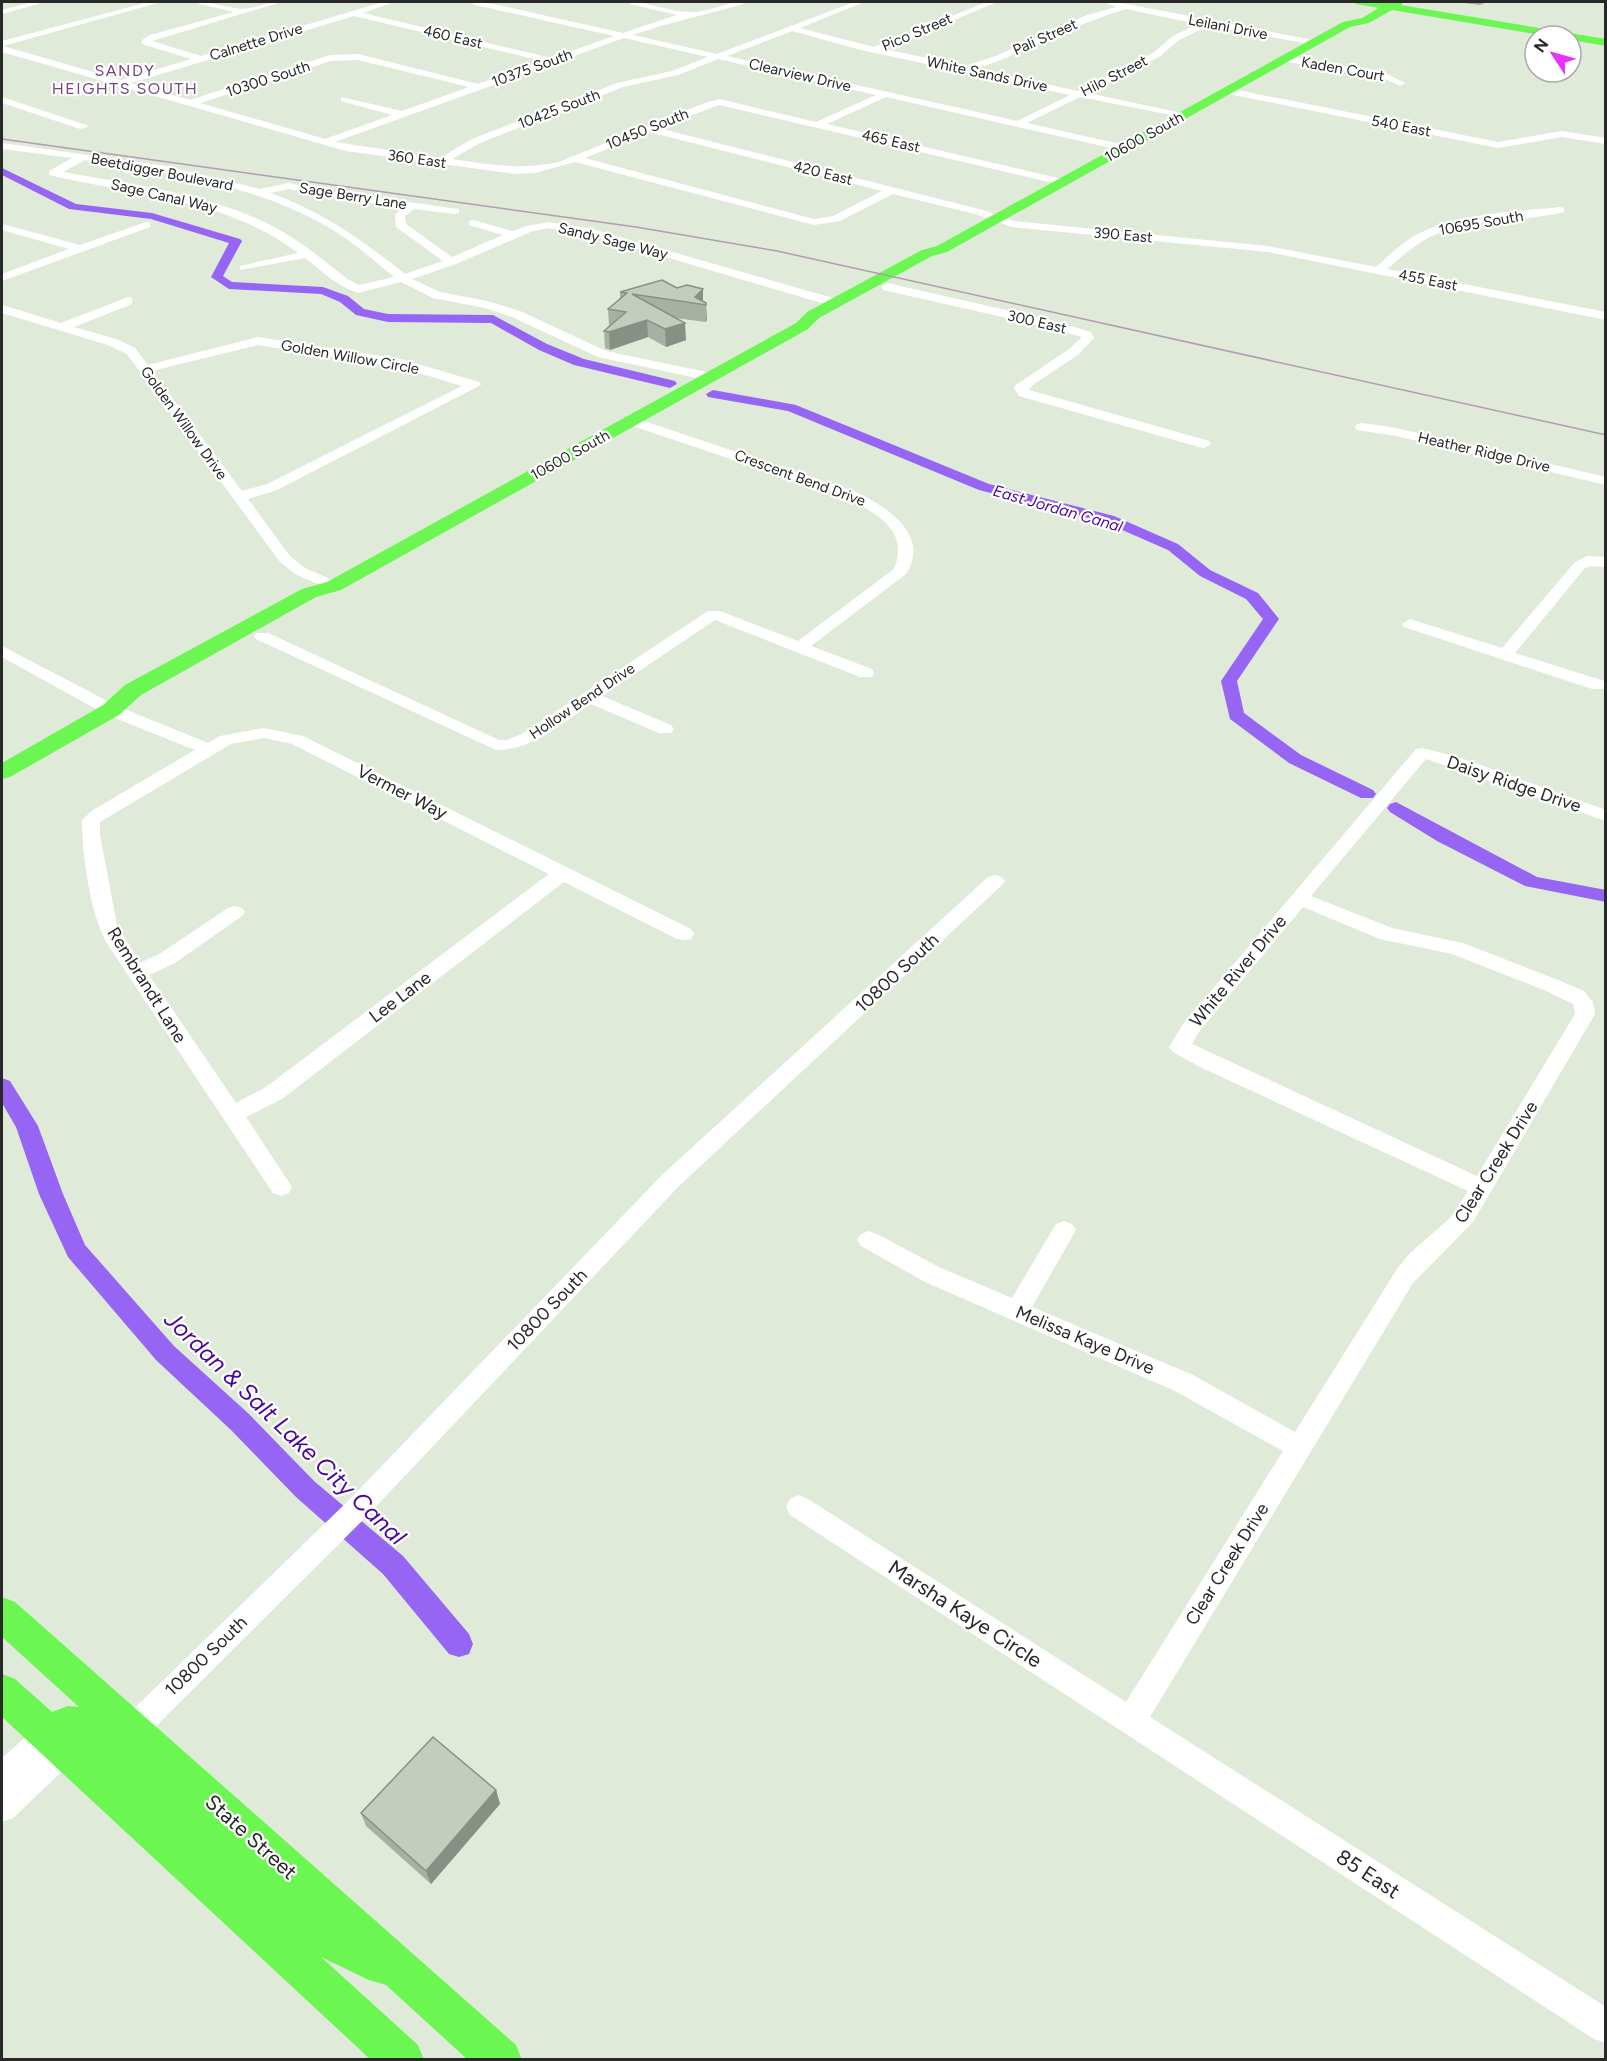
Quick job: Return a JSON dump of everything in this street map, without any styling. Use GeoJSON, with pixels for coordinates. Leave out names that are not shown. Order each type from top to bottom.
{"type":"FeatureCollection","features":[{"type":"Feature","properties":{"kind":"main road"},"geometry":{"type":"LineString","coordinates":[[1360,2],[1387,3],[1498,22],[1523,29]]}},
{"type":"Feature","properties":{"kind":"main road","name":"10600 South"},"geometry":{"type":"LineString","coordinates":[[2,772],[111,710],[133,690],[309,593],[334,586],[805,324],[813,315],[927,253],[942,249],[998,219],[1347,24],[1365,21],[1387,3]]}},
{"type":"Feature","properties":{"kind":"main road"},"geometry":{"type":"LineString","coordinates":[[1583,39],[1605,43]]}},
{"type":"Feature","properties":{"kind":"main road","name":"10600 South"},"geometry":{"type":"LineString","coordinates":[[805,324],[829,320],[942,256],[942,249]]}},
{"type":"Feature","properties":{"kind":"main road","name":"10600 South"},"geometry":{"type":"LineString","coordinates":[[111,710],[150,699],[326,601],[334,586]]}},
{"type":"Feature","properties":{"kind":"main road"},"geometry":{"type":"LineString","coordinates":[[2,1614],[121,1741],[291,1912],[345,1948],[404,1973],[501,2060]]}},
{"type":"Feature","properties":{"kind":"main road"},"geometry":{"type":"LineString","coordinates":[[2,1692],[403,2060]]}},
{"type":"Feature","properties":{"kind":"main road"},"geometry":{"type":"LineString","coordinates":[[56,1742],[62,1726],[75,1724],[121,1741]]}},
{"type":"Feature","properties":{"kind":"street"},"geometry":{"type":"LineString","coordinates":[[2,12],[41,2]]}},
{"type":"Feature","properties":{"kind":"street"},"geometry":{"type":"LineString","coordinates":[[2,44],[157,2]]}},
{"type":"Feature","properties":{"kind":"street"},"geometry":{"type":"LineString","coordinates":[[202,2],[243,12]]}},
{"type":"Feature","properties":{"kind":"street"},"geometry":{"type":"LineString","coordinates":[[201,59],[148,45],[145,42],[148,39],[277,2]]}},
{"type":"Feature","properties":{"kind":"street"},"geometry":{"type":"LineString","coordinates":[[362,2],[378,5]]}},
{"type":"Feature","properties":{"kind":"street","name":"Calnette Drive"},"geometry":{"type":"LineString","coordinates":[[122,83],[390,2]]}},
{"type":"Feature","properties":{"kind":"street","name":"Clearview Drive"},"geometry":{"type":"LineString","coordinates":[[475,2],[1124,148]]}},
{"type":"Feature","properties":{"kind":"street"},"geometry":{"type":"LineString","coordinates":[[633,2],[688,15]]}},
{"type":"Feature","properties":{"kind":"street","name":"10375 South"},"geometry":{"type":"LineString","coordinates":[[325,142],[669,19],[740,2]]}},
{"type":"Feature","properties":{"kind":"street","name":"10425 South"},"geometry":{"type":"LineString","coordinates":[[441,162],[476,141],[609,89],[683,70],[860,2]]}},
{"type":"Feature","properties":{"kind":"street","name":"Pico Street"},"geometry":{"type":"LineString","coordinates":[[875,50],[993,2]]}},
{"type":"Feature","properties":{"kind":"street","name":"Leilani Drive"},"geometry":{"type":"LineString","coordinates":[[1108,2],[1313,43]]}},
{"type":"Feature","properties":{"kind":"street","name":"Pali Street"},"geometry":{"type":"LineString","coordinates":[[965,69],[999,58],[1090,17],[1124,7]]}},
{"type":"Feature","properties":{"kind":"street","name":"460 East"},"geometry":{"type":"LineString","coordinates":[[353,13],[552,61]]}},
{"type":"Feature","properties":{"kind":"street","name":"Hilo Street"},"geometry":{"type":"LineString","coordinates":[[1018,124],[1161,52],[1176,38],[1207,23]]}},
{"type":"Feature","properties":{"kind":"street","name":"White Sands Drive"},"geometry":{"type":"LineString","coordinates":[[791,28],[875,50],[1183,116]]}},
{"type":"Feature","properties":{"kind":"street","name":"360 East"},"geometry":{"type":"LineString","coordinates":[[2,49],[363,151],[525,171],[553,167],[575,159]]}},
{"type":"Feature","properties":{"kind":"street"},"geometry":{"type":"LineString","coordinates":[[2,56],[14,53]]}},
{"type":"Feature","properties":{"kind":"street","name":"10300 South"},"geometry":{"type":"LineString","coordinates":[[191,103],[330,58],[345,56],[358,57],[478,87]]}},
{"type":"Feature","properties":{"kind":"street","name":"Kaden Court"},"geometry":{"type":"LineString","coordinates":[[1285,59],[1385,76],[1400,83]]}},
{"type":"Feature","properties":{"kind":"street","name":"540 East"},"geometry":{"type":"LineString","coordinates":[[1227,91],[1498,145],[1557,134],[1605,141]]}},
{"type":"Feature","properties":{"kind":"street"},"geometry":{"type":"LineString","coordinates":[[819,124],[886,94]]}},
{"type":"Feature","properties":{"kind":"street"},"geometry":{"type":"LineString","coordinates":[[344,99],[402,114]]}},
{"type":"Feature","properties":{"kind":"street"},"geometry":{"type":"LineString","coordinates":[[2,100],[83,127]]}},
{"type":"Feature","properties":{"kind":"street","name":"465 East"},"geometry":{"type":"LineString","coordinates":[[719,102],[1062,183]]}},
{"type":"Feature","properties":{"kind":"street","name":"10450 South"},"geometry":{"type":"LineString","coordinates":[[575,159],[719,102]]}},
{"type":"Feature","properties":{"kind":"street","name":"420 East"},"geometry":{"type":"LineString","coordinates":[[649,129],[998,219]]}},
{"type":"Feature","properties":{"kind":"street","name":"Beetdigger Boulevard"},"geometry":{"type":"LineString","coordinates":[[2,146],[187,174],[260,193],[296,206],[331,224],[403,278],[429,292],[516,314],[602,354],[711,377]]}},
{"type":"Feature","properties":{"kind":"street","name":"Sage Canal Way"},"geometry":{"type":"LineString","coordinates":[[82,157],[53,173],[155,191],[218,207],[269,229],[309,254],[345,284],[358,289]]}},
{"type":"Feature","properties":{"kind":"street"},"geometry":{"type":"LineString","coordinates":[[575,159],[808,221],[821,222],[836,219],[892,190]]}},
{"type":"Feature","properties":{"kind":"street","name":"Sage Berry Lane"},"geometry":{"type":"LineString","coordinates":[[218,207],[277,187],[289,186],[314,192],[455,212]]}},
{"type":"Feature","properties":{"kind":"street"},"geometry":{"type":"LineString","coordinates":[[412,206],[399,215],[400,225],[452,262]]}},
{"type":"Feature","properties":{"kind":"street","name":"10695 South"},"geometry":{"type":"LineString","coordinates":[[1378,270],[1419,239],[1434,231],[1560,210]]}},
{"type":"Feature","properties":{"kind":"street","name":"390 East"},"geometry":{"type":"LineString","coordinates":[[998,219],[1022,225],[1250,247]]}},
{"type":"Feature","properties":{"kind":"street"},"geometry":{"type":"LineString","coordinates":[[473,223],[513,235]]}},
{"type":"Feature","properties":{"kind":"street"},"geometry":{"type":"LineString","coordinates":[[2,278],[146,225]]}},
{"type":"Feature","properties":{"kind":"street","name":"Sandy Sage Way"},"geometry":{"type":"LineString","coordinates":[[358,289],[403,278],[452,262],[530,228],[544,225],[583,230],[836,303]]}},
{"type":"Feature","properties":{"kind":"street"},"geometry":{"type":"LineString","coordinates":[[2,227],[80,249]]}},
{"type":"Feature","properties":{"kind":"street","name":"455 East"},"geometry":{"type":"LineString","coordinates":[[1250,247],[1378,270],[1605,316]]}},
{"type":"Feature","properties":{"kind":"street"},"geometry":{"type":"LineString","coordinates":[[244,268],[309,254]]}},
{"type":"Feature","properties":{"kind":"street","name":"300 East"},"geometry":{"type":"LineString","coordinates":[[887,287],[1050,324],[1087,335],[1088,338],[1075,351],[1027,382],[1021,388],[1024,393],[1204,444]]}},
{"type":"Feature","properties":{"kind":"street"},"geometry":{"type":"LineString","coordinates":[[62,327],[128,301]]}},
{"type":"Feature","properties":{"kind":"street","name":"Golden Willow Drive"},"geometry":{"type":"LineString","coordinates":[[2,309],[126,348],[135,355],[285,559],[300,570],[334,586]]}},
{"type":"Feature","properties":{"kind":"street","name":"Golden Willow Circle"},"geometry":{"type":"LineString","coordinates":[[145,369],[258,341],[407,365],[474,385],[272,487],[239,497]]}},
{"type":"Feature","properties":{"kind":"street","name":"Crescent Bend Drive"},"geometry":{"type":"LineString","coordinates":[[632,421],[851,495],[881,510],[900,530],[909,551],[902,571],[800,647]]}},
{"type":"Feature","properties":{"kind":"street","name":"Heather Ridge Drive"},"geometry":{"type":"LineString","coordinates":[[1362,427],[1396,432],[1605,481]]}},
{"type":"Feature","properties":{"kind":"street"},"geometry":{"type":"LineString","coordinates":[[1505,655],[1580,565],[1598,561]]}},
{"type":"Feature","properties":{"kind":"street","name":"Hollow Bend Drive"},"geometry":{"type":"LineString","coordinates":[[262,636],[496,745],[520,742],[714,614],[866,673]]}},
{"type":"Feature","properties":{"kind":"street"},"geometry":{"type":"LineString","coordinates":[[1410,624],[1598,685]]}},
{"type":"Feature","properties":{"kind":"street"},"geometry":{"type":"LineString","coordinates":[[2,651],[111,710],[207,750]]}},
{"type":"Feature","properties":{"kind":"street"},"geometry":{"type":"LineString","coordinates":[[589,697],[665,729]]}},
{"type":"Feature","properties":{"kind":"street","name":"Vermer Way"},"geometry":{"type":"LineString","coordinates":[[207,750],[226,740],[245,735],[264,733],[297,740],[684,934]]}},
{"type":"Feature","properties":{"kind":"street","name":"Rembrandt Lane"},"geometry":{"type":"LineString","coordinates":[[207,750],[91,820],[91,835],[107,925],[135,973],[281,1187]]}},
{"type":"Feature","properties":{"kind":"street","name":"Daisy Ridge Drive"},"geometry":{"type":"LineString","coordinates":[[1422,753],[1452,761],[1605,816]]}},
{"type":"Feature","properties":{"kind":"street","name":"White River Drive"},"geometry":{"type":"LineString","coordinates":[[1422,753],[1190,1029],[1180,1047],[1481,1187]]}},
{"type":"Feature","properties":{"kind":"street","name":"Lee Lane"},"geometry":{"type":"LineString","coordinates":[[232,1115],[274,1093],[563,873]]}},
{"type":"Feature","properties":{"kind":"street","name":"10800 South"},"geometry":{"type":"LineString","coordinates":[[121,1741],[358,1508],[671,1180],[995,881]]}},
{"type":"Feature","properties":{"kind":"street","name":"Clear Creek Drive"},"geometry":{"type":"LineString","coordinates":[[1131,1721],[1412,1265],[1457,1228],[1583,1019],[1583,1002],[1577,996],[1474,955],[1387,934],[1299,898]]}},
{"type":"Feature","properties":{"kind":"street"},"geometry":{"type":"LineString","coordinates":[[135,973],[168,958],[235,912]]}},
{"type":"Feature","properties":{"kind":"street"},"geometry":{"type":"LineString","coordinates":[[1017,1311],[1064,1230]]}},
{"type":"Feature","properties":{"kind":"street","name":"Melissa Kaye Drive"},"geometry":{"type":"LineString","coordinates":[[868,1240],[933,1275],[1175,1379],[1299,1447]]}},
{"type":"Feature","properties":{"kind":"street","name":"Marsha Kaye Circle"},"geometry":{"type":"LineString","coordinates":[[799,1507],[1131,1721]]}},
{"type":"Feature","properties":{"kind":"street","name":"85 East"},"geometry":{"type":"LineString","coordinates":[[1131,1721],[1605,2027]]}},
{"type":"Feature","properties":{"kind":"street"},"geometry":{"type":"LineString","coordinates":[[2,1778],[56,1742]]}},
{"type":"Feature","properties":{"kind":"street"},"geometry":{"type":"LineString","coordinates":[[2,1808],[56,1742]]}},
{"type":"Feature","properties":{"kind":"building"},"geometry":{"type":"Polygon","coordinates":[[[662,280],[677,288],[687,285],[703,289],[695,297],[706,305],[632,294],[685,323],[665,329],[647,320],[609,332],[604,331],[626,312],[608,309],[627,293],[620,292],[662,280]]]}},
{"type":"Feature","properties":{"kind":"building"},"geometry":{"type":"Polygon","coordinates":[[[433,1737],[496,1790],[426,1871],[361,1813],[433,1737]]]}},
{"type":"Feature","properties":{"kind":"waterway","name":"East Jordan Canal"},"geometry":{"type":"LineString","coordinates":[[2,171],[73,207],[152,216],[236,241],[217,277],[229,285],[323,291],[344,299],[360,312],[388,318],[493,319],[543,347],[579,362],[670,384]]}},
{"type":"Feature","properties":{"kind":"waterway","name":"East Jordan Canal"},"geometry":{"type":"LineString","coordinates":[[713,394],[791,408],[984,487],[1109,519],[1173,547],[1205,573],[1252,596],[1271,619],[1229,681],[1236,715],[1295,759],[1367,794]]}},
{"type":"Feature","properties":{"kind":"waterway","name":"East Jordan Canal"},"geometry":{"type":"LineString","coordinates":[[1396,808],[1444,837],[1532,882],[1606,896]]}},
{"type":"Feature","properties":{"kind":"waterway","name":"Jordan & Salt Lake City Canal"},"geometry":{"type":"LineString","coordinates":[[2,1086],[27,1126],[51,1194],[76,1250],[165,1353],[240,1422],[305,1489],[393,1565],[459,1644]]}},
{"type":"Feature","properties":{"kind":"tram line"},"geometry":{"type":"LineString","coordinates":[[2,139],[636,227],[777,251],[1606,435]]}},
{"type":"Feature","properties":{"kind":"district","name":"SANDY HEIGHTS SOUTH"},"geometry":{"type":"Point","coordinates":[125,79]}}]}
